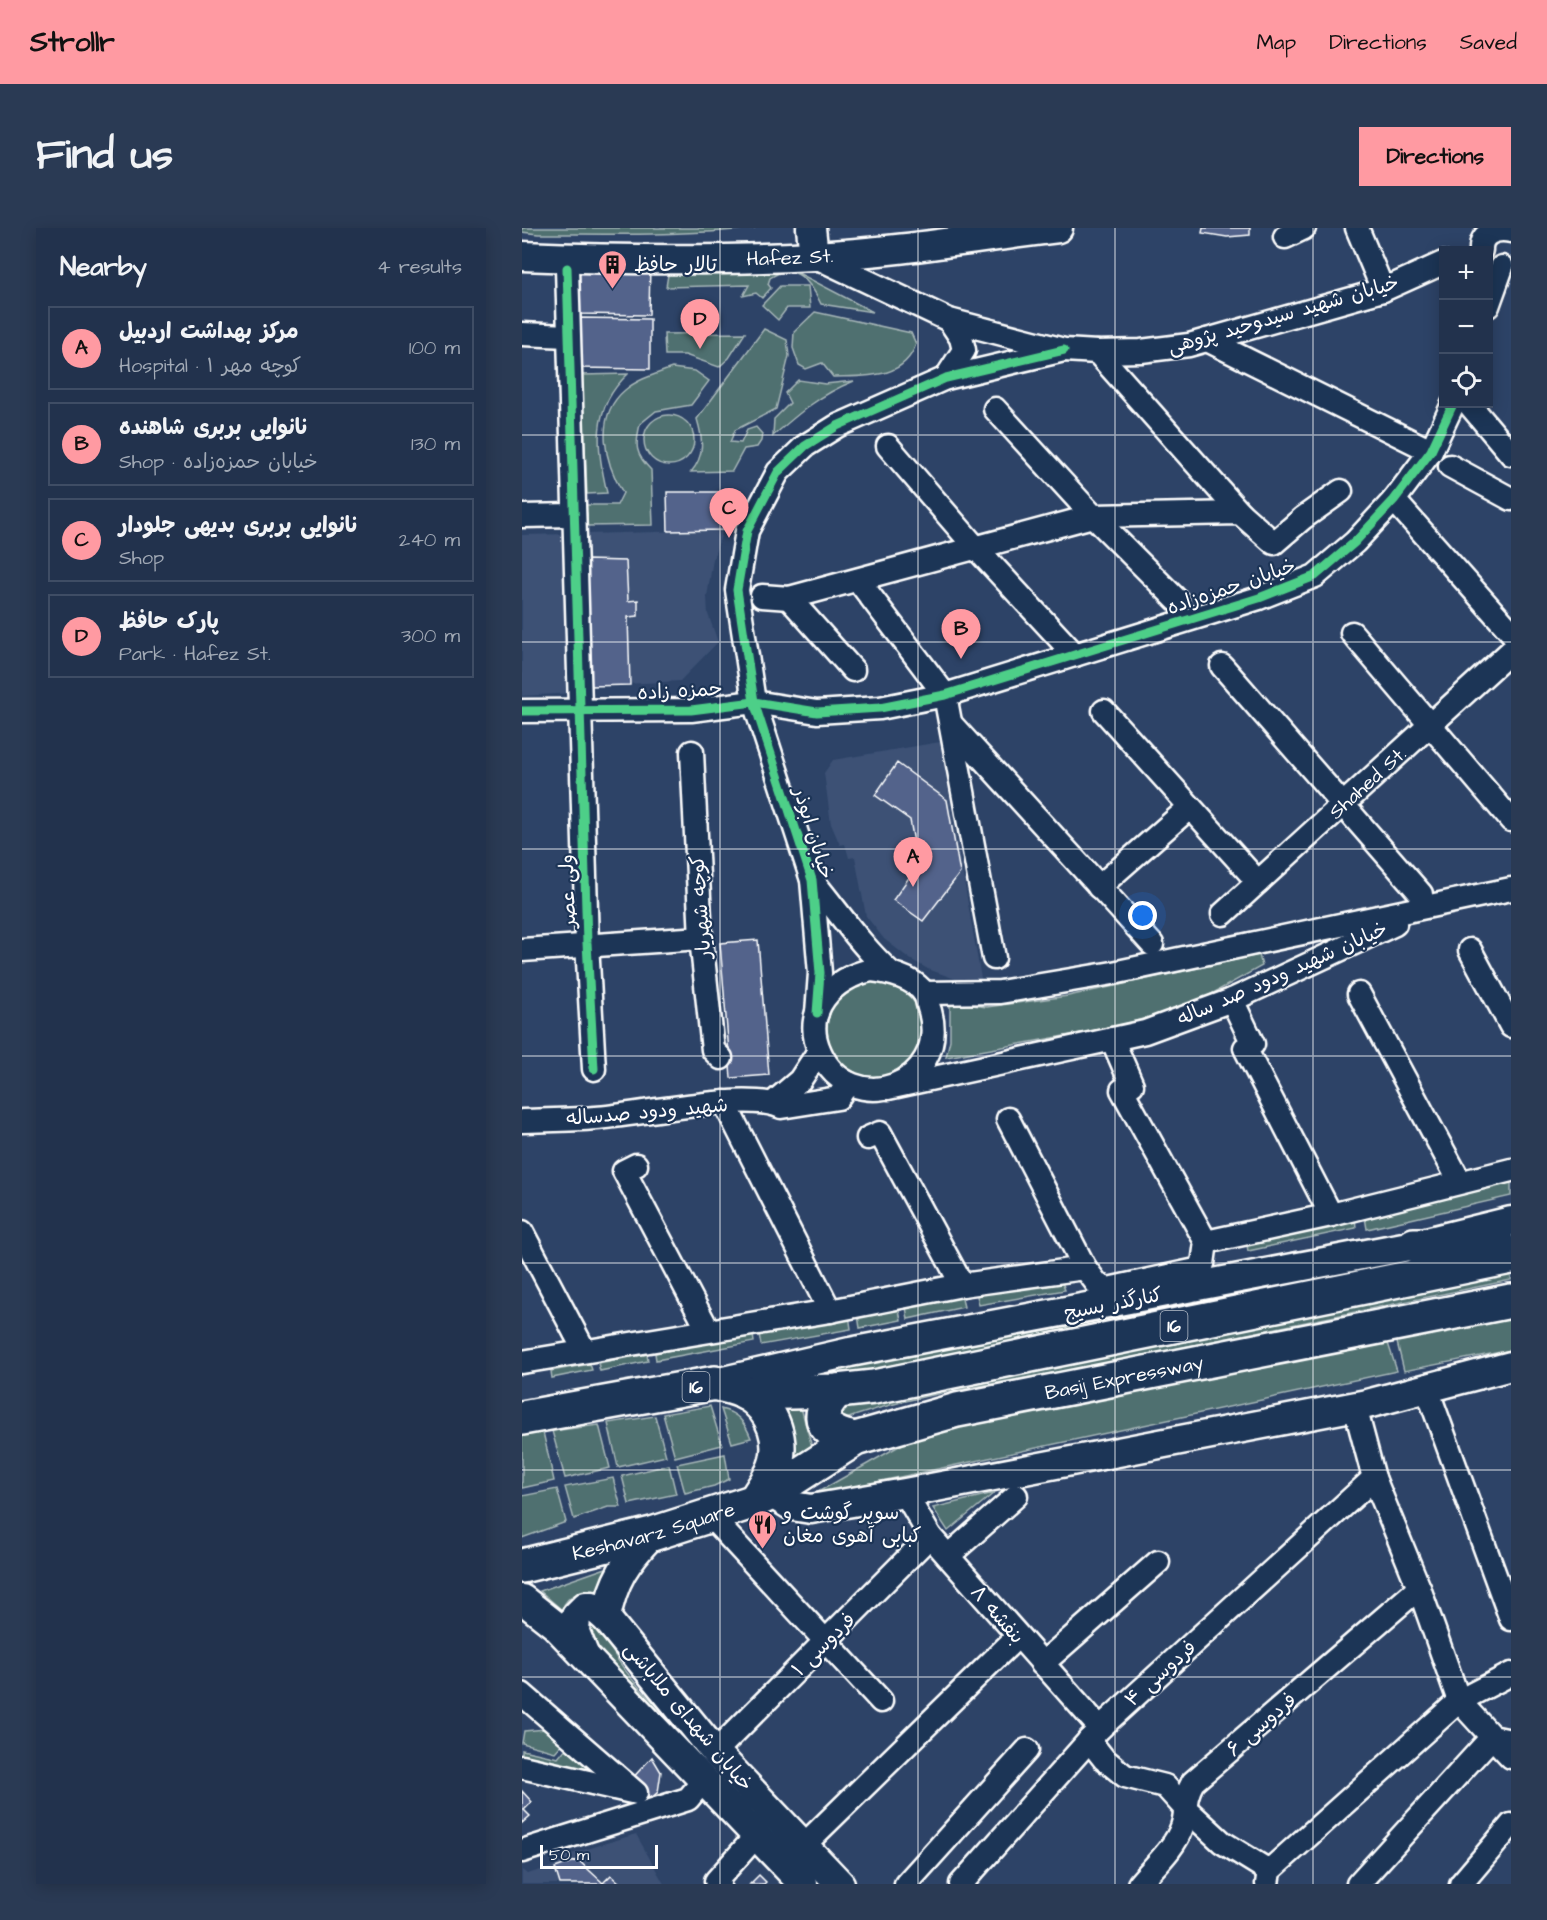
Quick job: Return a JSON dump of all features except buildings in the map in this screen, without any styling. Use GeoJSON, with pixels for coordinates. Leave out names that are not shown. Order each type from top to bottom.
{"type":"FeatureCollection","features":[{"type":"Feature","properties":{"kind":"highway"},"geometry":{"type":"LineString","coordinates":[[1414,1245],[1474,1245],[1511,1240]]}},
{"type":"Feature","properties":{"kind":"highway","name":"Basij Expressway"},"geometry":{"type":"LineString","coordinates":[[745,1393],[837,1391],[873,1387],[1511,1257]]}},
{"type":"Feature","properties":{"kind":"highway","name":"Basij Expressway"},"geometry":{"type":"LineString","coordinates":[[763,1497],[855,1439],[957,1410],[1511,1301]]}},
{"type":"Feature","properties":{"kind":"highway","name":"Keshavarz Square"},"geometry":{"type":"LineString","coordinates":[[522,1418],[714,1383],[745,1393],[765,1408],[777,1430],[778,1448],[773,1472],[763,1497],[652,1534],[522,1566]]}},
{"type":"Feature","properties":{"kind":"highway"},"geometry":{"type":"LineString","coordinates":[[837,1391],[822,1408],[821,1416],[830,1431],[838,1436],[855,1439]]}},
{"type":"Feature","properties":{"kind":"main road"},"geometry":{"type":"LineString","coordinates":[[811,228],[814,256]]}},
{"type":"Feature","properties":{"kind":"main road","name":"Hafez St."},"geometry":{"type":"LineString","coordinates":[[522,256],[657,260],[814,256],[1058,228]]}},
{"type":"Feature","properties":{"kind":"main road","name":"کنارگذر بسیج"},"geometry":{"type":"LineString","coordinates":[[714,1383],[850,1352],[1414,1245],[1511,1221]]}},
{"type":"Feature","properties":{"kind":"main road"},"geometry":{"type":"LineString","coordinates":[[763,1497],[811,1509],[905,1493],[1355,1407],[1511,1366]]}},
{"type":"Feature","properties":{"kind":"main road"},"geometry":{"type":"LineString","coordinates":[[585,1655],[575,1632],[576,1616],[586,1606],[592,1606],[606,1618],[612,1595],[627,1560],[652,1534]]}},
{"type":"Feature","properties":{"kind":"main road","name":"خیابان شهدای ملاباشی"},"geometry":{"type":"LineString","coordinates":[[522,1599],[555,1625],[585,1655],[803,1884]]}},
{"type":"Feature","properties":{"kind":"main road","name":"خیابان شهدای ملاباشی"},"geometry":{"type":"LineString","coordinates":[[606,1618],[715,1752],[840,1884]]}},
{"type":"Feature","properties":{"kind":"main road"},"geometry":{"type":"LineString","coordinates":[[704,1780],[713,1768],[715,1752]]}},
{"type":"Feature","properties":{"kind":"street"},"geometry":{"type":"LineString","coordinates":[[1357,228],[1383,290]]}},
{"type":"Feature","properties":{"kind":"street"},"geometry":{"type":"LineString","coordinates":[[1489,300],[1494,259],[1482,240],[1491,230],[1503,228],[1511,231]]}},
{"type":"Feature","properties":{"kind":"street","name":"خیابان شهید سیدوحید پژوهی"},"geometry":{"type":"LineString","coordinates":[[814,256],[949,320],[1064,350],[1097,352],[1141,351],[1207,340],[1383,290],[1439,265]]}},
{"type":"Feature","properties":{"kind":"street","name":"ولی عصر"},"geometry":{"type":"LineString","coordinates":[[567,268],[579,711],[594,1070]]}},
{"type":"Feature","properties":{"kind":"street"},"geometry":{"type":"LineString","coordinates":[[946,378],[963,350],[961,338],[949,320]]}},
{"type":"Feature","properties":{"kind":"street"},"geometry":{"type":"LineString","coordinates":[[522,334],[568,336]]}},
{"type":"Feature","properties":{"kind":"street"},"geometry":{"type":"LineString","coordinates":[[1207,340],[1431,451]]}},
{"type":"Feature","properties":{"kind":"street","name":"خیابان ابوذر"},"geometry":{"type":"LineString","coordinates":[[817,1013],[820,973],[812,880],[754,702],[737,590],[747,531],[778,472],[805,446],[837,426],[946,378],[1064,350]]}},
{"type":"Feature","properties":{"kind":"street"},"geometry":{"type":"LineString","coordinates":[[1097,352],[1240,513],[1274,543],[1303,518],[1341,491]]}},
{"type":"Feature","properties":{"kind":"street","name":"خیابان حمزه‌زاده"},"geometry":{"type":"LineString","coordinates":[[945,694],[1259,598],[1315,576],[1355,542],[1394,500],[1431,451],[1451,408]]}},
{"type":"Feature","properties":{"kind":"street"},"geometry":{"type":"LineString","coordinates":[[1472,408],[1511,454]]}},
{"type":"Feature","properties":{"kind":"street"},"geometry":{"type":"LineString","coordinates":[[995,409],[1093,516],[1177,600]]}},
{"type":"Feature","properties":{"kind":"street"},"geometry":{"type":"LineString","coordinates":[[888,446],[976,548],[1075,655]]}},
{"type":"Feature","properties":{"kind":"street"},"geometry":{"type":"LineString","coordinates":[[1450,466],[1511,499]]}},
{"type":"Feature","properties":{"kind":"street"},"geometry":{"type":"LineString","coordinates":[[1394,500],[1511,632]]}},
{"type":"Feature","properties":{"kind":"street"},"geometry":{"type":"LineString","coordinates":[[762,596],[789,598],[1093,516],[1240,513]]}},
{"type":"Feature","properties":{"kind":"street"},"geometry":{"type":"LineString","coordinates":[[522,516],[574,514]]}},
{"type":"Feature","properties":{"kind":"street"},"geometry":{"type":"LineString","coordinates":[[858,580],[945,694],[994,958]]}},
{"type":"Feature","properties":{"kind":"street"},"geometry":{"type":"LineString","coordinates":[[789,598],[853,670]]}},
{"type":"Feature","properties":{"kind":"street"},"geometry":{"type":"LineString","coordinates":[[1352,633],[1511,820]]}},
{"type":"Feature","properties":{"kind":"street","name":"Shahed St."},"geometry":{"type":"LineString","coordinates":[[1223,915],[1511,651]]}},
{"type":"Feature","properties":{"kind":"street"},"geometry":{"type":"LineString","coordinates":[[1222,666],[1344,804],[1425,901]]}},
{"type":"Feature","properties":{"kind":"street","name":"حمزه زاده"},"geometry":{"type":"LineString","coordinates":[[522,711],[691,710],[754,702],[817,712],[880,708],[945,694]]}},
{"type":"Feature","properties":{"kind":"street"},"geometry":{"type":"LineString","coordinates":[[1104,711],[1258,882]]}},
{"type":"Feature","properties":{"kind":"street"},"geometry":{"type":"LineString","coordinates":[[951,724],[1152,944]]}},
{"type":"Feature","properties":{"kind":"street","name":"کوچه شهریار"},"geometry":{"type":"LineString","coordinates":[[692,752],[701,938],[713,1050],[721,1058]]}},
{"type":"Feature","properties":{"kind":"street"},"geometry":{"type":"LineString","coordinates":[[1099,887],[1190,807]]}},
{"type":"Feature","properties":{"kind":"street"},"geometry":{"type":"LineString","coordinates":[[812,880],[842,914],[873,956],[890,972],[907,980],[924,993],[934,1028],[931,1048],[922,1066],[907,1080],[888,1088],[863,1088],[848,1083],[828,1067],[819,1051],[815,1032],[817,1013],[825,996],[838,982],[854,974],[872,970],[890,972]]}},
{"type":"Feature","properties":{"kind":"street","name":"خیابان شهید ودود صد ساله"},"geometry":{"type":"LineString","coordinates":[[924,993],[1000,992],[1113,973],[1425,901],[1511,889]]}},
{"type":"Feature","properties":{"kind":"street","name":"خیابان شهید ودود صد ساله"},"geometry":{"type":"LineString","coordinates":[[888,1088],[1145,1032],[1232,1000],[1425,901]]}},
{"type":"Feature","properties":{"kind":"street"},"geometry":{"type":"LineString","coordinates":[[522,950],[701,938]]}},
{"type":"Feature","properties":{"kind":"street"},"geometry":{"type":"LineString","coordinates":[[1470,950],[1511,1026]]}},
{"type":"Feature","properties":{"kind":"street"},"geometry":{"type":"LineString","coordinates":[[1359,994],[1460,1182]]}},
{"type":"Feature","properties":{"kind":"street"},"geometry":{"type":"LineString","coordinates":[[1232,1000],[1253,1044],[1245,1048],[1331,1215]]}},
{"type":"Feature","properties":{"kind":"street"},"geometry":{"type":"LineString","coordinates":[[1008,1119],[1085,1268],[1098,1285],[1107,1289],[1196,1270],[1203,1264],[1206,1242],[1122,1090],[1132,1085],[1112,1039]]}},
{"type":"Feature","properties":{"kind":"street"},"geometry":{"type":"LineString","coordinates":[[773,1103],[800,1080],[819,1051]]}},
{"type":"Feature","properties":{"kind":"street","name":"شهید ودود صدساله"},"geometry":{"type":"LineString","coordinates":[[522,1121],[597,1118],[724,1102],[773,1103],[781,1107],[838,1098],[848,1083]]}},
{"type":"Feature","properties":{"kind":"street"},"geometry":{"type":"LineString","coordinates":[[724,1102],[830,1311]]}},
{"type":"Feature","properties":{"kind":"street"},"geometry":{"type":"LineString","coordinates":[[868,1138],[880,1133],[962,1285]]}},
{"type":"Feature","properties":{"kind":"street"},"geometry":{"type":"LineString","coordinates":[[636,1165],[624,1172],[708,1330]]}},
{"type":"Feature","properties":{"kind":"street"},"geometry":{"type":"LineString","coordinates":[[1206,1242],[1331,1215],[1511,1170]]}},
{"type":"Feature","properties":{"kind":"street"},"geometry":{"type":"LineString","coordinates":[[522,1232],[584,1350]]}},
{"type":"Feature","properties":{"kind":"street"},"geometry":{"type":"LineString","coordinates":[[522,1362],[830,1311],[962,1285],[1085,1268]]}},
{"type":"Feature","properties":{"kind":"street"},"geometry":{"type":"LineString","coordinates":[[1427,1389],[1511,1619]]}},
{"type":"Feature","properties":{"kind":"street"},"geometry":{"type":"LineString","coordinates":[[1355,1407],[1374,1478],[1419,1588],[1459,1701],[1502,1739],[1511,1757]]}},
{"type":"Feature","properties":{"kind":"street","name":"فردوسی ۴"},"geometry":{"type":"LineString","coordinates":[[961,1884],[1095,1734],[1374,1478]]}},
{"type":"Feature","properties":{"kind":"street","name":"بنفشه ۸"},"geometry":{"type":"LineString","coordinates":[[905,1493],[930,1536],[1042,1664],[1095,1734],[1104,1759],[1125,1776],[1165,1786],[1184,1808],[1222,1842],[1268,1877]]}},
{"type":"Feature","properties":{"kind":"street"},"geometry":{"type":"LineString","coordinates":[[948,1556],[1016,1496]]}},
{"type":"Feature","properties":{"kind":"street"},"geometry":{"type":"LineString","coordinates":[[710,1516],[881,1701]]}},
{"type":"Feature","properties":{"kind":"street","name":"فردوسی ۱"},"geometry":{"type":"LineString","coordinates":[[715,1752],[930,1536]]}},
{"type":"Feature","properties":{"kind":"street"},"geometry":{"type":"LineString","coordinates":[[1042,1664],[1158,1562]]}},
{"type":"Feature","properties":{"kind":"street","name":"فردوسی ۶"},"geometry":{"type":"LineString","coordinates":[[1139,1884],[1178,1837],[1184,1824],[1186,1794],[1193,1782],[1419,1588]]}},
{"type":"Feature","properties":{"kind":"street"},"geometry":{"type":"LineString","coordinates":[[803,1846],[1017,1636]]}},
{"type":"Feature","properties":{"kind":"street"},"geometry":{"type":"LineString","coordinates":[[1268,1877],[1459,1701],[1511,1674]]}},
{"type":"Feature","properties":{"kind":"street"},"geometry":{"type":"LineString","coordinates":[[522,1694],[641,1803]]}},
{"type":"Feature","properties":{"kind":"street"},"geometry":{"type":"LineString","coordinates":[[1358,1884],[1502,1739]]}},
{"type":"Feature","properties":{"kind":"street"},"geometry":{"type":"LineString","coordinates":[[906,1884],[1027,1750]]}},
{"type":"Feature","properties":{"kind":"street"},"geometry":{"type":"LineString","coordinates":[[522,1767],[641,1803]]}},
{"type":"Feature","properties":{"kind":"street"},"geometry":{"type":"LineString","coordinates":[[522,1851],[641,1803],[688,1799],[704,1780]]}},
{"type":"Feature","properties":{"kind":"street"},"geometry":{"type":"LineString","coordinates":[[1461,1884],[1511,1825]]}},
{"type":"Feature","properties":{"kind":"street"},"geometry":{"type":"LineString","coordinates":[[719,1884],[716,1881],[756,1836]]}},
{"type":"Feature","properties":{"kind":"shaded area"},"geometry":{"type":"Polygon","coordinates":[[[723,530],[713,559],[707,597],[708,614],[718,642],[680,681],[590,686],[587,534],[723,530]]]}},
{"type":"Feature","properties":{"kind":"shaded area"},"geometry":{"type":"Polygon","coordinates":[[[571,534],[573,693],[522,696],[522,535],[571,534]]]}},
{"type":"Feature","properties":{"kind":"shaded area"},"geometry":{"type":"Polygon","coordinates":[[[940,742],[982,984],[958,980],[928,969],[910,959],[884,939],[866,916],[855,857],[849,858],[845,844],[840,845],[831,824],[824,773],[833,760],[940,742]]]}},
{"type":"Feature","properties":{"kind":"shaded area"},"geometry":{"type":"Polygon","coordinates":[[[636,1834],[664,1884],[603,1883],[578,1860],[555,1868],[560,1884],[522,1884],[522,1870],[527,1874],[558,1865],[558,1858],[636,1834]]]}},
{"type":"Feature","properties":{"kind":"green space"},"geometry":{"type":"Polygon","coordinates":[[[522,228],[755,228],[674,233],[538,234],[522,232],[522,228]]]}},
{"type":"Feature","properties":{"kind":"green space"},"geometry":{"type":"Polygon","coordinates":[[[755,263],[755,275],[763,268],[781,264],[873,312],[821,304],[812,288],[801,276],[787,272],[770,278],[768,284],[771,288],[762,298],[756,293],[743,296],[749,285],[666,287],[668,275],[674,264],[755,263]]]}},
{"type":"Feature","properties":{"kind":"green space"},"geometry":{"type":"Polygon","coordinates":[[[780,286],[808,286],[810,308],[787,308],[778,320],[762,305],[780,286]]]}},
{"type":"Feature","properties":{"kind":"green space"},"geometry":{"type":"Polygon","coordinates":[[[815,312],[911,333],[916,344],[910,356],[902,364],[882,374],[833,377],[822,363],[806,369],[799,365],[793,348],[794,332],[815,312]]]}},
{"type":"Feature","properties":{"kind":"green space"},"geometry":{"type":"Polygon","coordinates":[[[764,329],[787,340],[789,356],[776,409],[735,430],[730,442],[741,443],[747,430],[756,427],[762,434],[761,441],[757,447],[744,449],[732,471],[691,472],[699,460],[702,447],[697,419],[764,329]]]}},
{"type":"Feature","properties":{"kind":"green space"},"geometry":{"type":"Polygon","coordinates":[[[745,333],[729,358],[719,367],[685,355],[665,355],[664,334],[745,333]]]}},
{"type":"Feature","properties":{"kind":"green space"},"geometry":{"type":"Polygon","coordinates":[[[672,368],[695,371],[709,381],[691,405],[656,411],[640,424],[637,438],[638,449],[642,459],[651,470],[653,525],[586,526],[584,505],[617,505],[623,493],[611,468],[605,440],[609,413],[615,401],[625,390],[636,383],[672,368]]]}},
{"type":"Feature","properties":{"kind":"green space"},"geometry":{"type":"Polygon","coordinates":[[[628,374],[607,401],[602,415],[599,445],[607,493],[587,494],[582,375],[628,374]]]}},
{"type":"Feature","properties":{"kind":"green space"},"geometry":{"type":"Polygon","coordinates":[[[798,380],[825,384],[854,381],[821,398],[773,436],[774,419],[790,403],[785,393],[798,380]]]}},
{"type":"Feature","properties":{"kind":"green space"},"geometry":{"type":"Polygon","coordinates":[[[669,415],[687,422],[694,440],[687,458],[669,465],[651,458],[644,440],[651,422],[669,415]]]}},
{"type":"Feature","properties":{"kind":"green space"},"geometry":{"type":"Polygon","coordinates":[[[1259,955],[1262,966],[1188,1007],[1109,1028],[946,1057],[950,1040],[950,1002],[987,1007],[1068,996],[1259,955]]]}},
{"type":"Feature","properties":{"kind":"green space"},"geometry":{"type":"Polygon","coordinates":[[[875,982],[893,985],[909,996],[920,1012],[923,1030],[920,1048],[909,1064],[893,1075],[875,1078],[857,1075],[841,1064],[830,1048],[827,1030],[830,1012],[841,996],[857,985],[875,982]]]}},
{"type":"Feature","properties":{"kind":"green space"},"geometry":{"type":"Polygon","coordinates":[[[1511,1180],[1511,1196],[1367,1229],[1365,1217],[1511,1180]]]}},
{"type":"Feature","properties":{"kind":"green space"},"geometry":{"type":"Polygon","coordinates":[[[1355,1217],[1356,1228],[1248,1251],[1246,1239],[1355,1217]]]}},
{"type":"Feature","properties":{"kind":"green space"},"geometry":{"type":"Polygon","coordinates":[[[1474,1251],[879,1375],[810,1377],[837,1366],[1259,1280],[1474,1251]]]}},
{"type":"Feature","properties":{"kind":"green space"},"geometry":{"type":"Polygon","coordinates":[[[1511,1270],[1511,1280],[1091,1366],[931,1395],[868,1411],[838,1422],[833,1405],[1511,1270]]]}},
{"type":"Feature","properties":{"kind":"green space"},"geometry":{"type":"Polygon","coordinates":[[[1060,1277],[1065,1290],[979,1305],[976,1291],[1060,1277]]]}},
{"type":"Feature","properties":{"kind":"green space"},"geometry":{"type":"Polygon","coordinates":[[[961,1295],[964,1307],[908,1319],[906,1307],[961,1295]]]}},
{"type":"Feature","properties":{"kind":"green space"},"geometry":{"type":"Polygon","coordinates":[[[898,1306],[901,1320],[860,1328],[858,1315],[898,1306]]]}},
{"type":"Feature","properties":{"kind":"green space"},"geometry":{"type":"Polygon","coordinates":[[[1511,1310],[1511,1350],[1404,1371],[1395,1334],[1511,1310]]]}},
{"type":"Feature","properties":{"kind":"green space"},"geometry":{"type":"Polygon","coordinates":[[[849,1315],[851,1329],[761,1345],[759,1334],[849,1315]]]}},
{"type":"Feature","properties":{"kind":"green space"},"geometry":{"type":"Polygon","coordinates":[[[1385,1334],[1397,1371],[811,1496],[929,1429],[1385,1334]]]}},
{"type":"Feature","properties":{"kind":"green space"},"geometry":{"type":"Polygon","coordinates":[[[753,1335],[754,1342],[656,1360],[655,1353],[753,1335]]]}},
{"type":"Feature","properties":{"kind":"green space"},"geometry":{"type":"Polygon","coordinates":[[[647,1354],[648,1361],[600,1371],[598,1363],[647,1354]]]}},
{"type":"Feature","properties":{"kind":"green space"},"geometry":{"type":"Polygon","coordinates":[[[590,1364],[592,1370],[552,1378],[551,1371],[590,1364]]]}},
{"type":"Feature","properties":{"kind":"green space"},"geometry":{"type":"Polygon","coordinates":[[[778,1399],[800,1404],[812,1447],[788,1460],[778,1399]]]}},
{"type":"Feature","properties":{"kind":"green space"},"geometry":{"type":"Polygon","coordinates":[[[710,1406],[722,1445],[675,1457],[663,1414],[710,1406]]]}},
{"type":"Feature","properties":{"kind":"green space"},"geometry":{"type":"Polygon","coordinates":[[[721,1409],[740,1419],[751,1438],[732,1443],[721,1409]]]}},
{"type":"Feature","properties":{"kind":"green space"},"geometry":{"type":"Polygon","coordinates":[[[655,1416],[666,1456],[618,1467],[608,1423],[655,1416]]]}},
{"type":"Feature","properties":{"kind":"green space"},"geometry":{"type":"Polygon","coordinates":[[[599,1425],[610,1468],[565,1478],[552,1431],[599,1425]]]}},
{"type":"Feature","properties":{"kind":"green space"},"geometry":{"type":"Polygon","coordinates":[[[543,1432],[554,1481],[522,1488],[522,1435],[543,1432]]]}},
{"type":"Feature","properties":{"kind":"green space"},"geometry":{"type":"Polygon","coordinates":[[[725,1454],[729,1479],[714,1486],[685,1493],[677,1464],[725,1454]]]}},
{"type":"Feature","properties":{"kind":"green space"},"geometry":{"type":"Polygon","coordinates":[[[669,1465],[676,1494],[629,1504],[622,1476],[669,1465]]]}},
{"type":"Feature","properties":{"kind":"green space"},"geometry":{"type":"Polygon","coordinates":[[[613,1478],[621,1507],[608,1507],[574,1519],[565,1487],[613,1478]]]}},
{"type":"Feature","properties":{"kind":"green space"},"geometry":{"type":"Polygon","coordinates":[[[557,1489],[566,1522],[522,1538],[522,1496],[557,1489]]]}},
{"type":"Feature","properties":{"kind":"green space"},"geometry":{"type":"Polygon","coordinates":[[[994,1493],[948,1531],[933,1508],[994,1493]]]}},
{"type":"Feature","properties":{"kind":"green space"},"geometry":{"type":"Polygon","coordinates":[[[606,1568],[601,1591],[583,1592],[572,1596],[564,1604],[562,1610],[540,1591],[606,1568]]]}},
{"type":"Feature","properties":{"kind":"green space"},"geometry":{"type":"Polygon","coordinates":[[[586,1618],[600,1618],[609,1645],[620,1663],[654,1703],[704,1752],[698,1758],[593,1651],[586,1618]]]}},
{"type":"Feature","properties":{"kind":"green space"},"geometry":{"type":"Polygon","coordinates":[[[546,1729],[563,1743],[555,1752],[522,1743],[524,1731],[546,1729]]]}},
{"type":"Feature","properties":{"kind":"green space"},"geometry":{"type":"Polygon","coordinates":[[[567,1747],[592,1766],[589,1770],[522,1755],[522,1750],[558,1758],[567,1747]]]}},
{"type":"Feature","properties":{"kind":"cycle path"},"geometry":{"type":"LineString","coordinates":[[567,268],[587,943],[594,1069]]}},
{"type":"Feature","properties":{"kind":"cycle path"},"geometry":{"type":"LineString","coordinates":[[817,1013],[820,973],[812,880],[754,702],[737,590],[747,531],[778,472],[805,446],[837,426],[946,378],[1064,350]]}},
{"type":"Feature","properties":{"kind":"cycle path"},"geometry":{"type":"LineString","coordinates":[[522,711],[691,710],[754,702],[817,712],[880,708],[945,695],[1259,598],[1315,576],[1355,542],[1394,500],[1431,451],[1451,408]]}},
{"type":"Feature","properties":{"kind":"place","name":"تالار حافظ"},"geometry":{"type":"Point","coordinates":[613,290]}},
{"type":"Feature","properties":{"kind":"place","name":"پارک حافظ"},"geometry":{"type":"Point","coordinates":[700,349]}},
{"type":"Feature","properties":{"kind":"place","name":"نانوایی بربری بدیهی جلودار"},"geometry":{"type":"Point","coordinates":[729,538]}},
{"type":"Feature","properties":{"kind":"place","name":"نانوایی بربری شاهنده"},"geometry":{"type":"Point","coordinates":[961,659]}},
{"type":"Feature","properties":{"kind":"place","name":"مرکز بهداشت اردبیل"},"geometry":{"type":"Point","coordinates":[913,887]}},
{"type":"Feature","properties":{"kind":"place","name":"سوپر گوشت و کبابی آهوی مغان"},"geometry":{"type":"Point","coordinates":[762,1550]}}]}
